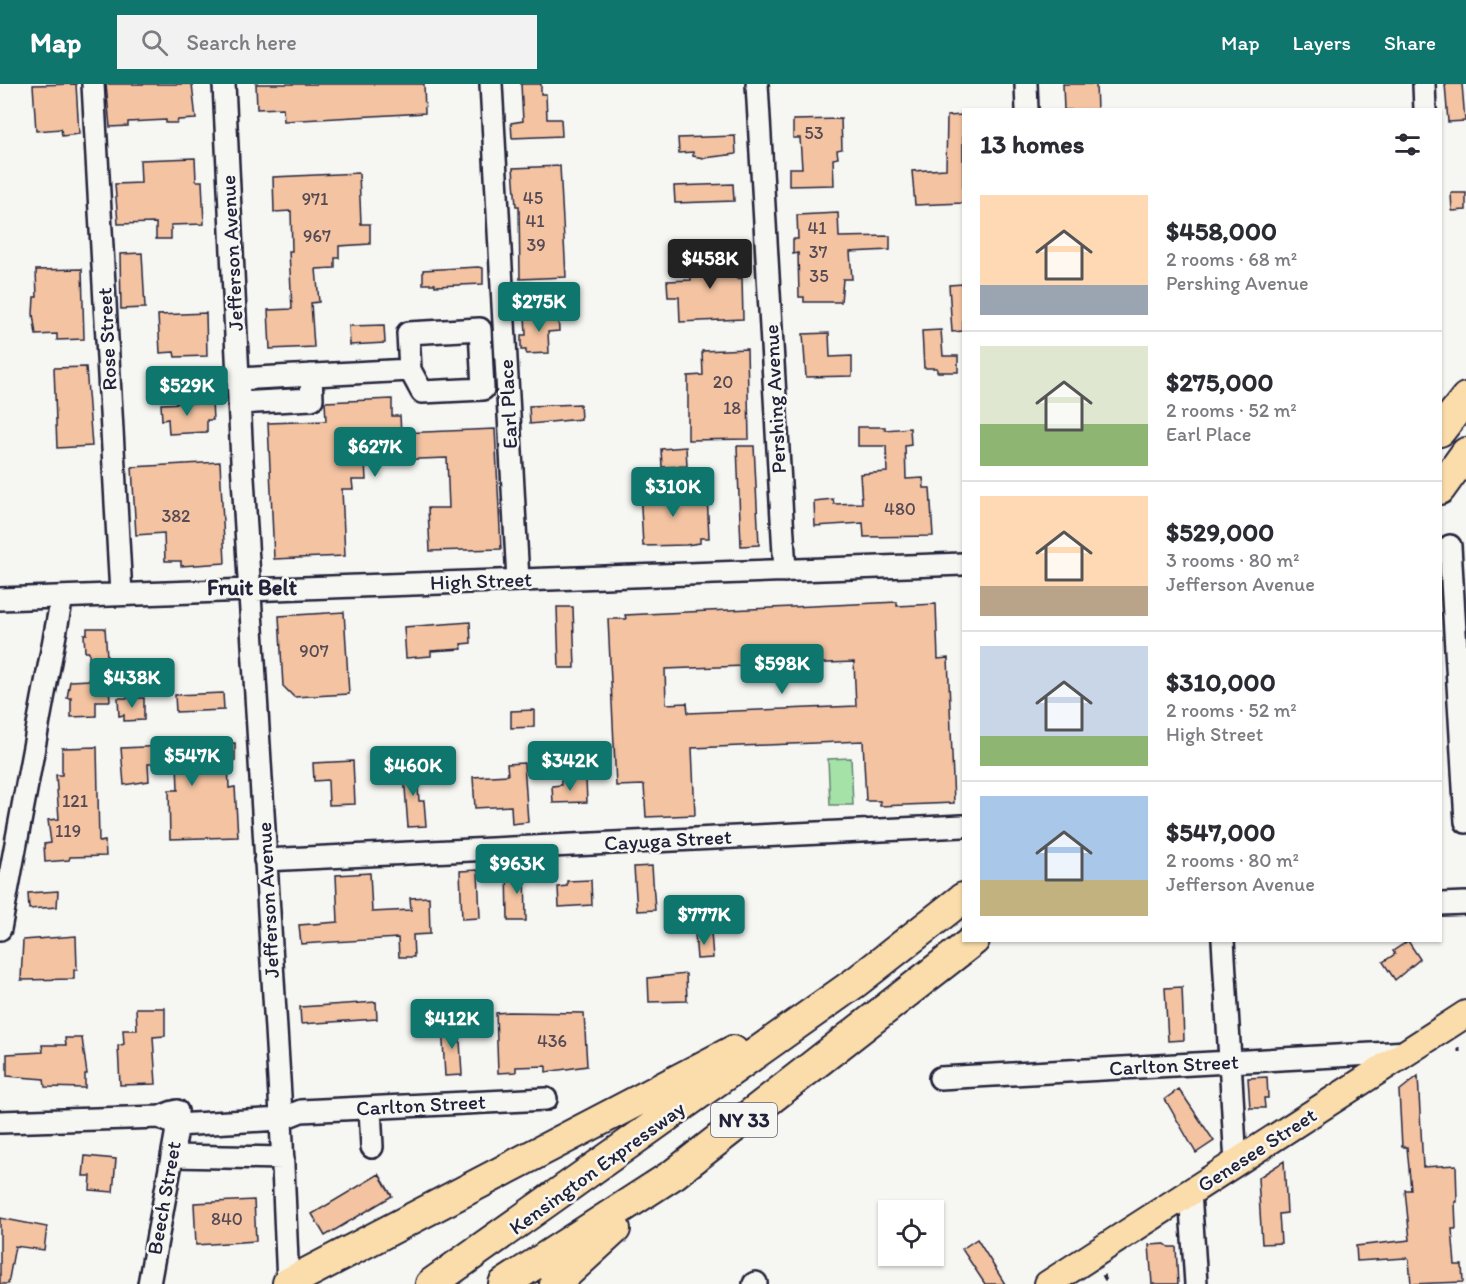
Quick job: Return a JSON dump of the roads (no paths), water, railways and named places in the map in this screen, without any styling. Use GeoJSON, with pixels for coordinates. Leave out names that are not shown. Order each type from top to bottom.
{"type":"FeatureCollection","features":[{"type":"Feature","properties":{"kind":"highway"},"geometry":{"type":"LineString","coordinates":[[1442,429],[1466,398]]}},
{"type":"Feature","properties":{"kind":"highway"},"geometry":{"type":"LineString","coordinates":[[1442,486],[1466,453]]}},
{"type":"Feature","properties":{"kind":"highway","name":"Kensington Expressway"},"geometry":{"type":"LineString","coordinates":[[431,1284],[856,982],[962,899]]}},
{"type":"Feature","properties":{"kind":"highway","name":"Kensington Expressway"},"geometry":{"type":"LineString","coordinates":[[504,1284],[674,1174],[971,942]]}},
{"type":"Feature","properties":{"kind":"highway"},"geometry":{"type":"LineString","coordinates":[[288,1284],[760,1037],[856,982]]}},
{"type":"Feature","properties":{"kind":"highway"},"geometry":{"type":"LineString","coordinates":[[555,1284],[674,1174]]}},
{"type":"Feature","properties":{"kind":"main road","name":"Genesee Street"},"geometry":{"type":"LineString","coordinates":[[1048,1284],[1466,1014]]}},
{"type":"Feature","properties":{"kind":"street","name":"Rose Street"},"geometry":{"type":"LineString","coordinates":[[93,84],[121,594]]}},
{"type":"Feature","properties":{"kind":"street","name":"Jefferson Avenue"},"geometry":{"type":"LineString","coordinates":[[224,84],[239,403],[265,860],[286,1112],[283,1158],[288,1284]]}},
{"type":"Feature","properties":{"kind":"street","name":"Earl Place"},"geometry":{"type":"LineString","coordinates":[[491,84],[518,580]]}},
{"type":"Feature","properties":{"kind":"street","name":"Pershing Avenue"},"geometry":{"type":"LineString","coordinates":[[757,84],[785,571]]}},
{"type":"Feature","properties":{"kind":"street"},"geometry":{"type":"LineString","coordinates":[[1026,84],[1027,108]]}},
{"type":"Feature","properties":{"kind":"street"},"geometry":{"type":"LineString","coordinates":[[1424,84],[1425,108]]}},
{"type":"Feature","properties":{"kind":"street"},"geometry":{"type":"LineString","coordinates":[[238,379],[410,370]]}},
{"type":"Feature","properties":{"kind":"street"},"geometry":{"type":"LineString","coordinates":[[239,403],[312,399],[311,375]]}},
{"type":"Feature","properties":{"kind":"street"},"geometry":{"type":"LineString","coordinates":[[1452,546],[1466,822]]}},
{"type":"Feature","properties":{"kind":"street","name":"High Street"},"geometry":{"type":"LineString","coordinates":[[0,599],[962,564]]}},
{"type":"Feature","properties":{"kind":"street"},"geometry":{"type":"LineString","coordinates":[[0,929],[62,597]]}},
{"type":"Feature","properties":{"kind":"street","name":"Cayuga Street"},"geometry":{"type":"LineString","coordinates":[[265,860],[962,826]]}},
{"type":"Feature","properties":{"kind":"street"},"geometry":{"type":"LineString","coordinates":[[1442,904],[1466,903]]}},
{"type":"Feature","properties":{"kind":"street"},"geometry":{"type":"LineString","coordinates":[[1223,942],[1236,1164]]}},
{"type":"Feature","properties":{"kind":"street","name":"Carlton Street"},"geometry":{"type":"LineString","coordinates":[[940,1078],[1408,1052]]}},
{"type":"Feature","properties":{"kind":"street","name":"Carlton Street"},"geometry":{"type":"LineString","coordinates":[[0,1122],[171,1117],[546,1099]]}},
{"type":"Feature","properties":{"kind":"street"},"geometry":{"type":"LineString","coordinates":[[370,1108],[372,1147]]}},
{"type":"Feature","properties":{"kind":"street","name":"Beech Street"},"geometry":{"type":"LineString","coordinates":[[149,1284],[172,1156],[171,1117]]}},
{"type":"Feature","properties":{"kind":"street"},"geometry":{"type":"LineString","coordinates":[[172,1156],[283,1158]]}},
{"type":"Feature","properties":{"kind":"street"},"geometry":{"type":"LineString","coordinates":[[1190,1192],[1196,1284]]}},
{"type":"Feature","properties":{"kind":"district","name":"Fruit Belt"},"geometry":{"type":"Point","coordinates":[252,587]}}]}
